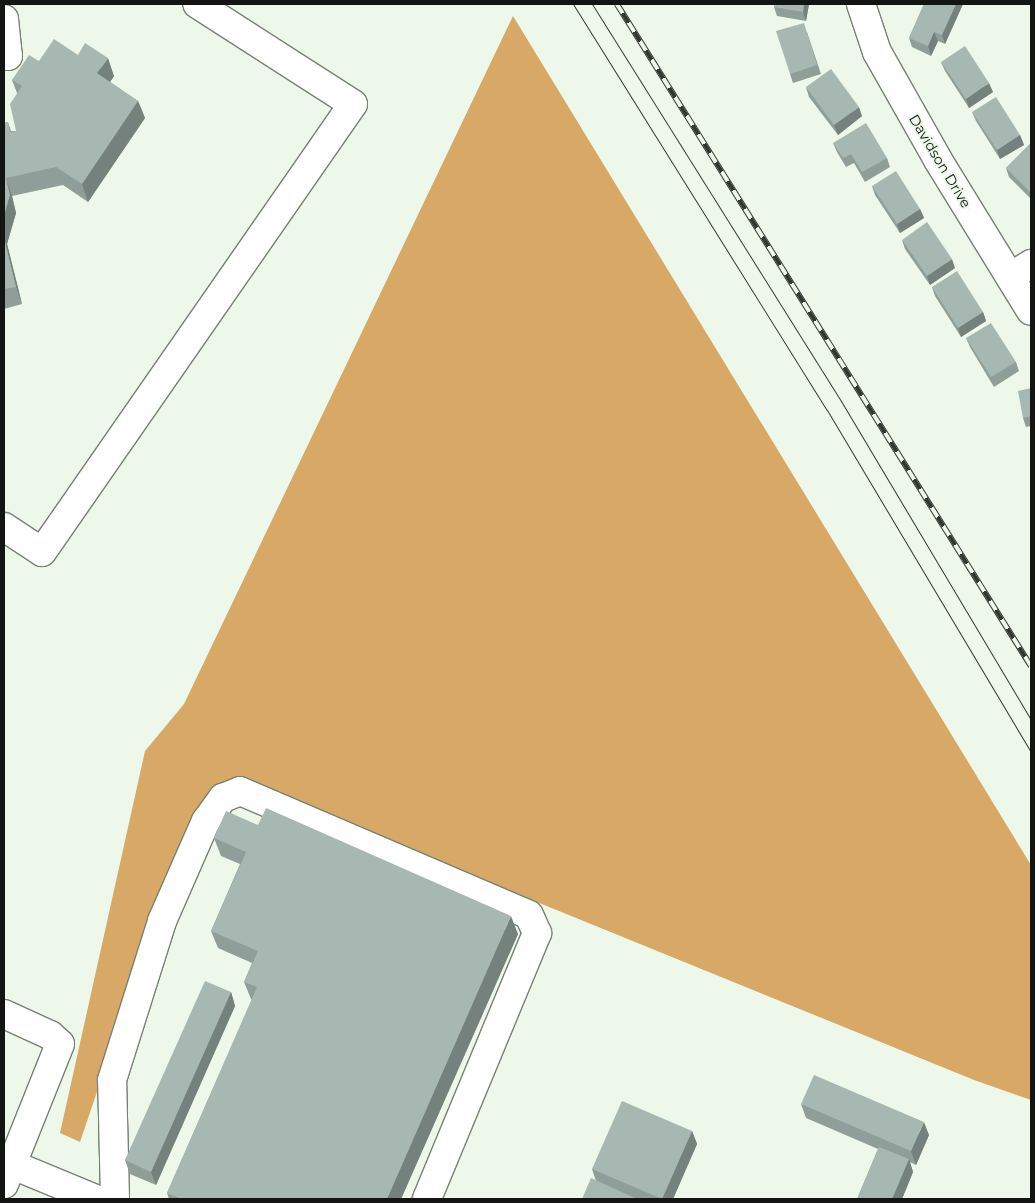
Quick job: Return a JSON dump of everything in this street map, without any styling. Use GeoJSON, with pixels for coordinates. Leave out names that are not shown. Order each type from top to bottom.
{"type":"FeatureCollection","features":[{"type":"Feature","properties":{"kind":"street"},"geometry":{"type":"LineString","coordinates":[[4,527],[42,552],[353,104],[197,4]]}},
{"type":"Feature","properties":{"kind":"street","name":"Davidson Drive"},"geometry":{"type":"LineString","coordinates":[[861,4],[876,52],[1021,270],[1031,311]]}},
{"type":"Feature","properties":{"kind":"street"},"geometry":{"type":"LineString","coordinates":[[4,19],[8,56],[4,56]]}},
{"type":"Feature","properties":{"kind":"street"},"geometry":{"type":"LineString","coordinates":[[115,1199],[112,1080],[162,921],[206,821],[223,798],[240,790],[529,915],[537,933],[427,1199]]}},
{"type":"Feature","properties":{"kind":"street"},"geometry":{"type":"LineString","coordinates":[[4,1014],[50,1035],[60,1044],[8,1174],[95,1199]]}},
{"type":"Feature","properties":{"kind":"shaded area"},"geometry":{"type":"Polygon","coordinates":[[[513,16],[1031,865],[1031,1100],[974,1080],[235,779],[186,830],[80,1142],[60,1133],[145,751],[184,704],[513,16]]]}},
{"type":"Feature","properties":{"kind":"building"},"geometry":{"type":"Polygon","coordinates":[[[774,4],[804,4],[803,12],[774,7],[774,4]]]}},
{"type":"Feature","properties":{"kind":"building"},"geometry":{"type":"Polygon","coordinates":[[[924,4],[956,4],[942,35],[934,32],[928,46],[909,38],[924,4]]]}},
{"type":"Feature","properties":{"kind":"building"},"geometry":{"type":"Polygon","coordinates":[[[804,23],[817,65],[790,74],[776,31],[804,23]]]}},
{"type":"Feature","properties":{"kind":"building"},"geometry":{"type":"Polygon","coordinates":[[[54,39],[78,55],[85,43],[108,58],[97,73],[138,101],[82,184],[56,167],[6,178],[10,195],[4,216],[4,123],[8,122],[10,132],[16,131],[10,104],[22,86],[12,80],[29,55],[39,61],[54,39]]]}},
{"type":"Feature","properties":{"kind":"building"},"geometry":{"type":"Polygon","coordinates":[[[965,46],[989,83],[966,99],[941,62],[965,46]]]}},
{"type":"Feature","properties":{"kind":"building"},"geometry":{"type":"Polygon","coordinates":[[[831,69],[859,107],[834,125],[806,87],[831,69]]]}},
{"type":"Feature","properties":{"kind":"building"},"geometry":{"type":"Polygon","coordinates":[[[996,97],[1020,135],[997,150],[972,112],[996,97]]]}},
{"type":"Feature","properties":{"kind":"building"},"geometry":{"type":"Polygon","coordinates":[[[866,123],[887,158],[862,172],[851,154],[843,158],[833,143],[866,123]]]}},
{"type":"Feature","properties":{"kind":"building"},"geometry":{"type":"Polygon","coordinates":[[[1031,143],[1031,193],[1006,168],[1031,143]]]}},
{"type":"Feature","properties":{"kind":"building"},"geometry":{"type":"Polygon","coordinates":[[[896,171],[920,209],[897,224],[872,186],[896,171]]]}},
{"type":"Feature","properties":{"kind":"building"},"geometry":{"type":"Polygon","coordinates":[[[927,222],[952,259],[927,276],[902,240],[927,222]]]}},
{"type":"Feature","properties":{"kind":"building"},"geometry":{"type":"Polygon","coordinates":[[[4,238],[16,287],[4,289],[4,238]]]}},
{"type":"Feature","properties":{"kind":"building"},"geometry":{"type":"Polygon","coordinates":[[[957,271],[983,312],[958,328],[932,287],[957,271]]]}},
{"type":"Feature","properties":{"kind":"building"},"geometry":{"type":"Polygon","coordinates":[[[991,323],[1016,362],[991,377],[966,338],[991,323]]]}},
{"type":"Feature","properties":{"kind":"building"},"geometry":{"type":"Polygon","coordinates":[[[1031,388],[1031,416],[1023,418],[1018,391],[1031,388]]]}},
{"type":"Feature","properties":{"kind":"building"},"geometry":{"type":"Polygon","coordinates":[[[266,808],[511,916],[387,1199],[181,1199],[167,1193],[257,987],[244,982],[258,951],[211,931],[246,852],[214,838],[226,811],[258,825],[266,808]]]}},
{"type":"Feature","properties":{"kind":"building"},"geometry":{"type":"Polygon","coordinates":[[[205,981],[231,992],[151,1172],[125,1160],[205,981]]]}},
{"type":"Feature","properties":{"kind":"building"},"geometry":{"type":"Polygon","coordinates":[[[814,1075],[924,1122],[911,1151],[801,1104],[814,1075]]]}},
{"type":"Feature","properties":{"kind":"building"},"geometry":{"type":"Polygon","coordinates":[[[622,1101],[692,1131],[662,1199],[592,1169],[622,1101]]]}},
{"type":"Feature","properties":{"kind":"building"},"geometry":{"type":"Polygon","coordinates":[[[879,1147],[909,1159],[892,1199],[857,1199],[879,1147]]]}},
{"type":"Feature","properties":{"kind":"building"},"geometry":{"type":"Polygon","coordinates":[[[591,1178],[637,1199],[582,1199],[591,1178]]]}},
{"type":"Feature","properties":{"kind":"tram line"},"geometry":{"type":"LineString","coordinates":[[573,4],[827,410],[1031,752]]}},
{"type":"Feature","properties":{"kind":"tram line"},"geometry":{"type":"LineString","coordinates":[[592,4],[841,401],[1031,720]]}},
{"type":"Feature","properties":{"kind":"railway"},"geometry":{"type":"LineString","coordinates":[[617,4],[1031,666]]}}]}
